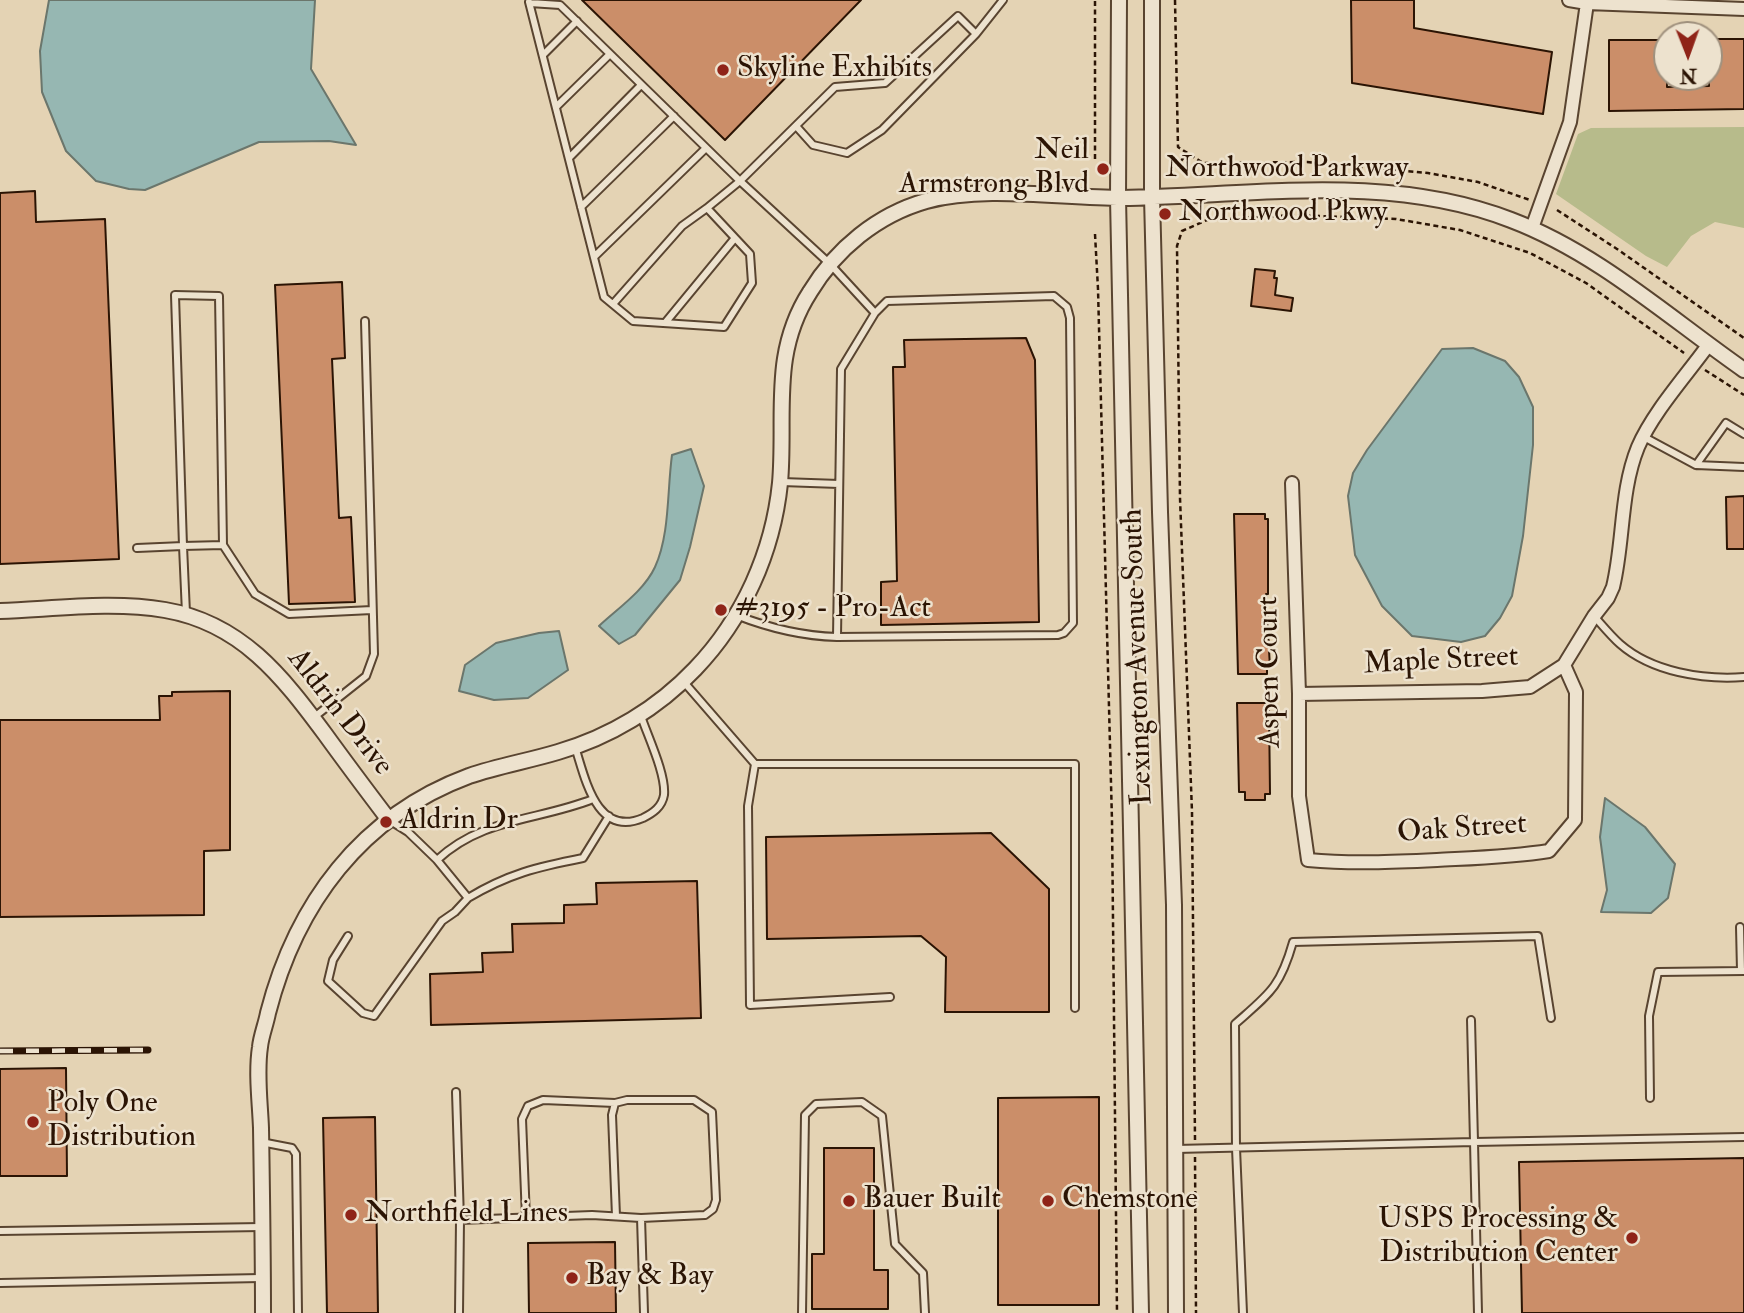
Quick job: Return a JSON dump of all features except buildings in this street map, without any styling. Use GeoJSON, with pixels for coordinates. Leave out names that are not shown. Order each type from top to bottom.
{"type":"FeatureCollection","features":[{"type":"Feature","properties":{"kind":"street","name":"Lexington Avenue South"},"geometry":{"type":"LineString","coordinates":[[1119,0],[1118,198],[1141,1313]]}},
{"type":"Feature","properties":{"kind":"street","name":"Lexington Avenue South"},"geometry":{"type":"LineString","coordinates":[[1152,0],[1152,197],[1174,905],[1176,1313]]}},
{"type":"Feature","properties":{"kind":"street"},"geometry":{"type":"LineString","coordinates":[[1569,0],[1744,9]]}},
{"type":"Feature","properties":{"kind":"street"},"geometry":{"type":"LineString","coordinates":[[1532,229],[1570,122],[1587,3]]}},
{"type":"Feature","properties":{"kind":"street","name":"Northwood Parkway"},"geometry":{"type":"LineString","coordinates":[[263,1313],[260,1048],[276,982],[287,951],[314,902],[340,866],[389,820],[420,799],[489,769],[575,747],[604,734],[641,714],[683,681],[710,652],[736,615],[753,584],[771,533],[780,482],[780,398],[784,359],[795,321],[803,303],[830,264],[869,228],[905,208],[963,194],[1118,198],[1363,191],[1402,193],[1449,201],[1495,214],[1567,244],[1620,279],[1744,370]]}},
{"type":"Feature","properties":{"kind":"street","name":"Maple Street"},"geometry":{"type":"LineString","coordinates":[[1299,694],[1482,691],[1530,687],[1563,665],[1613,587],[1632,469],[1643,437],[1709,344]]}},
{"type":"Feature","properties":{"kind":"street","name":"Aspen Court"},"geometry":{"type":"LineString","coordinates":[[1292,483],[1299,694],[1299,796],[1308,860]]}},
{"type":"Feature","properties":{"kind":"street","name":"Aldrin Drive"},"geometry":{"type":"LineString","coordinates":[[0,611],[131,607],[167,610],[215,626],[257,653],[275,670],[389,820]]}},
{"type":"Feature","properties":{"kind":"street","name":"Oak Street"},"geometry":{"type":"LineString","coordinates":[[1308,860],[1341,863],[1415,861],[1516,856],[1549,851],[1575,820],[1576,692],[1563,665]]}},
{"type":"Feature","properties":{"kind":"lane"},"geometry":{"type":"LineString","coordinates":[[796,126],[813,145],[847,153],[882,130],[976,34],[1003,0]]}},
{"type":"Feature","properties":{"kind":"lane"},"geometry":{"type":"LineString","coordinates":[[707,208],[750,254],[752,284],[724,327],[632,321],[604,297],[529,1],[560,5],[740,181],[830,264],[875,313]]}},
{"type":"Feature","properties":{"kind":"lane"},"geometry":{"type":"LineString","coordinates":[[613,304],[682,226],[740,181],[835,87],[885,83],[958,16],[976,34]]}},
{"type":"Feature","properties":{"kind":"lane"},"geometry":{"type":"LineString","coordinates":[[543,55],[577,21]]}},
{"type":"Feature","properties":{"kind":"lane"},"geometry":{"type":"LineString","coordinates":[[556,107],[610,54]]}},
{"type":"Feature","properties":{"kind":"lane"},"geometry":{"type":"LineString","coordinates":[[569,158],[641,85]]}},
{"type":"Feature","properties":{"kind":"lane"},"geometry":{"type":"LineString","coordinates":[[581,207],[674,116]]}},
{"type":"Feature","properties":{"kind":"lane"},"geometry":{"type":"LineString","coordinates":[[594,257],[706,148]]}},
{"type":"Feature","properties":{"kind":"lane"},"geometry":{"type":"LineString","coordinates":[[665,323],[735,238]]}},
{"type":"Feature","properties":{"kind":"lane"},"geometry":{"type":"LineString","coordinates":[[186,615],[175,295],[219,296],[223,545],[255,594],[289,614],[372,610]]}},
{"type":"Feature","properties":{"kind":"lane"},"geometry":{"type":"LineString","coordinates":[[736,615],[768,627],[837,637],[1065,633],[1073,623],[1070,318],[1066,307],[1054,296],[887,301],[875,313],[841,369],[837,637]]}},
{"type":"Feature","properties":{"kind":"lane"},"geometry":{"type":"LineString","coordinates":[[313,718],[366,676],[374,654],[365,321]]}},
{"type":"Feature","properties":{"kind":"lane"},"geometry":{"type":"LineString","coordinates":[[1696,464],[1726,423],[1744,434]]}},
{"type":"Feature","properties":{"kind":"lane"},"geometry":{"type":"LineString","coordinates":[[1643,437],[1696,464],[1744,467]]}},
{"type":"Feature","properties":{"kind":"lane"},"geometry":{"type":"LineString","coordinates":[[780,482],[839,484]]}},
{"type":"Feature","properties":{"kind":"lane"},"geometry":{"type":"LineString","coordinates":[[137,548],[223,545]]}},
{"type":"Feature","properties":{"kind":"lane"},"geometry":{"type":"LineString","coordinates":[[1594,616],[1620,645],[1644,659],[1674,671],[1723,678],[1744,677]]}},
{"type":"Feature","properties":{"kind":"lane"},"geometry":{"type":"LineString","coordinates":[[683,681],[755,764],[1075,764],[1075,1008]]}},
{"type":"Feature","properties":{"kind":"lane"},"geometry":{"type":"LineString","coordinates":[[575,747],[593,799],[602,812],[618,820],[638,820],[655,811],[664,797],[661,774],[641,714]]}},
{"type":"Feature","properties":{"kind":"lane"},"geometry":{"type":"LineString","coordinates":[[755,764],[748,806],[750,1005],[890,997]]}},
{"type":"Feature","properties":{"kind":"lane"},"geometry":{"type":"LineString","coordinates":[[437,860],[455,843],[476,833],[511,821],[556,812],[593,799]]}},
{"type":"Feature","properties":{"kind":"lane"},"geometry":{"type":"LineString","coordinates":[[348,936],[333,960],[327,981],[363,1013],[374,1016],[442,921],[455,912],[467,898],[496,881],[525,870],[583,858],[610,817]]}},
{"type":"Feature","properties":{"kind":"lane"},"geometry":{"type":"LineString","coordinates":[[389,820],[408,832],[437,860],[467,898]]}},
{"type":"Feature","properties":{"kind":"lane"},"geometry":{"type":"LineString","coordinates":[[1650,1098],[1649,1016],[1658,972],[1742,971],[1740,927]]}},
{"type":"Feature","properties":{"kind":"lane"},"geometry":{"type":"LineString","coordinates":[[1242,1313],[1236,1148],[1236,1024],[1273,991],[1287,964],[1293,943],[1538,936],[1551,1018]]}},
{"type":"Feature","properties":{"kind":"lane"},"geometry":{"type":"LineString","coordinates":[[1471,1020],[1478,1313]]}},
{"type":"Feature","properties":{"kind":"lane"},"geometry":{"type":"LineString","coordinates":[[456,1092],[460,1220],[459,1313]]}},
{"type":"Feature","properties":{"kind":"lane"},"geometry":{"type":"LineString","coordinates":[[460,1220],[705,1215],[713,1209],[716,1200],[712,1112],[694,1100],[627,1100],[615,1103],[542,1100],[528,1106],[522,1119],[526,1217]]}},
{"type":"Feature","properties":{"kind":"lane"},"geometry":{"type":"LineString","coordinates":[[802,1313],[805,1115],[816,1104],[862,1102],[882,1116],[895,1244],[923,1273],[925,1313]]}},
{"type":"Feature","properties":{"kind":"lane"},"geometry":{"type":"LineString","coordinates":[[615,1103],[612,1115],[616,1216]]}},
{"type":"Feature","properties":{"kind":"lane"},"geometry":{"type":"LineString","coordinates":[[1176,1149],[1744,1137]]}},
{"type":"Feature","properties":{"kind":"lane"},"geometry":{"type":"LineString","coordinates":[[261,1142],[292,1148],[296,1154],[298,1313]]}},
{"type":"Feature","properties":{"kind":"lane"},"geometry":{"type":"LineString","coordinates":[[641,1217],[644,1313]]}},
{"type":"Feature","properties":{"kind":"lane"},"geometry":{"type":"LineString","coordinates":[[0,1231],[262,1227]]}},
{"type":"Feature","properties":{"kind":"lane"},"geometry":{"type":"LineString","coordinates":[[0,1283],[263,1278]]}},
{"type":"Feature","properties":{"kind":"path"},"geometry":{"type":"LineString","coordinates":[[1095,0],[1095,159]]}},
{"type":"Feature","properties":{"kind":"path"},"geometry":{"type":"LineString","coordinates":[[1175,0],[1178,146],[1203,163],[1307,162],[1428,173],[1478,182],[1532,200]]}},
{"type":"Feature","properties":{"kind":"path"},"geometry":{"type":"LineString","coordinates":[[1181,161],[1187,153]]}},
{"type":"Feature","properties":{"kind":"path"},"geometry":{"type":"LineString","coordinates":[[1557,210],[1640,264],[1744,338]]}},
{"type":"Feature","properties":{"kind":"path"},"geometry":{"type":"LineString","coordinates":[[1196,1313],[1192,812],[1180,498],[1177,246],[1182,231],[1207,219],[1293,215],[1396,219],[1460,230],[1530,253],[1586,283],[1710,374],[1744,395]]}},
{"type":"Feature","properties":{"kind":"path"},"geometry":{"type":"LineString","coordinates":[[1095,234],[1112,821],[1117,1313]]}},
{"type":"Feature","properties":{"kind":"green space"},"geometry":{"type":"Polygon","coordinates":[[[1744,127],[1744,228],[1715,222],[1691,236],[1667,267],[1646,256],[1556,194],[1578,134],[1591,128],[1744,127]]]}},
{"type":"Feature","properties":{"kind":"water"},"geometry":{"type":"Polygon","coordinates":[[[49,0],[315,0],[311,69],[356,145],[329,141],[259,142],[145,190],[96,181],[66,151],[42,92],[40,51],[49,0]]]}},
{"type":"Feature","properties":{"kind":"water"},"geometry":{"type":"Polygon","coordinates":[[[1473,348],[1505,361],[1519,377],[1533,407],[1533,445],[1523,536],[1512,596],[1500,618],[1485,636],[1461,642],[1412,636],[1382,606],[1355,555],[1348,496],[1353,473],[1367,450],[1442,349],[1473,348]]]}},
{"type":"Feature","properties":{"kind":"water"},"geometry":{"type":"Polygon","coordinates":[[[691,449],[704,486],[680,580],[635,635],[619,644],[599,626],[637,592],[655,567],[666,527],[672,455],[691,449]]]}},
{"type":"Feature","properties":{"kind":"water"},"geometry":{"type":"Polygon","coordinates":[[[559,631],[568,670],[528,698],[494,700],[459,691],[465,665],[496,643],[559,631]]]}},
{"type":"Feature","properties":{"kind":"water"},"geometry":{"type":"Polygon","coordinates":[[[1605,798],[1645,827],[1675,864],[1668,898],[1651,913],[1601,912],[1607,890],[1600,837],[1605,798]]]}},
{"type":"Feature","properties":{"kind":"railway"},"geometry":{"type":"LineString","coordinates":[[0,1051],[148,1050]]}},
{"type":"Feature","properties":{"kind":"place","name":"Skyline Exhibits"},"geometry":{"type":"Point","coordinates":[723,70]}},
{"type":"Feature","properties":{"kind":"place","name":"Neil Armstrong Blvd"},"geometry":{"type":"Point","coordinates":[1103,169]}},
{"type":"Feature","properties":{"kind":"place","name":"Northwood Pkwy"},"geometry":{"type":"Point","coordinates":[1165,214]}},
{"type":"Feature","properties":{"kind":"place","name":"#3195 - Pro-Act"},"geometry":{"type":"Point","coordinates":[721,610]}},
{"type":"Feature","properties":{"kind":"place","name":"Aldrin Dr"},"geometry":{"type":"Point","coordinates":[386,822]}},
{"type":"Feature","properties":{"kind":"place","name":"Poly One Distribution"},"geometry":{"type":"Point","coordinates":[33,1122]}},
{"type":"Feature","properties":{"kind":"place","name":"Bauer Built"},"geometry":{"type":"Point","coordinates":[849,1201]}},
{"type":"Feature","properties":{"kind":"place","name":"Chemstone"},"geometry":{"type":"Point","coordinates":[1048,1201]}},
{"type":"Feature","properties":{"kind":"place","name":"Northfield Lines"},"geometry":{"type":"Point","coordinates":[351,1215]}},
{"type":"Feature","properties":{"kind":"place","name":"USPS Processing & Distribution Center"},"geometry":{"type":"Point","coordinates":[1632,1238]}},
{"type":"Feature","properties":{"kind":"place","name":"Bay & Bay"},"geometry":{"type":"Point","coordinates":[572,1278]}}]}
